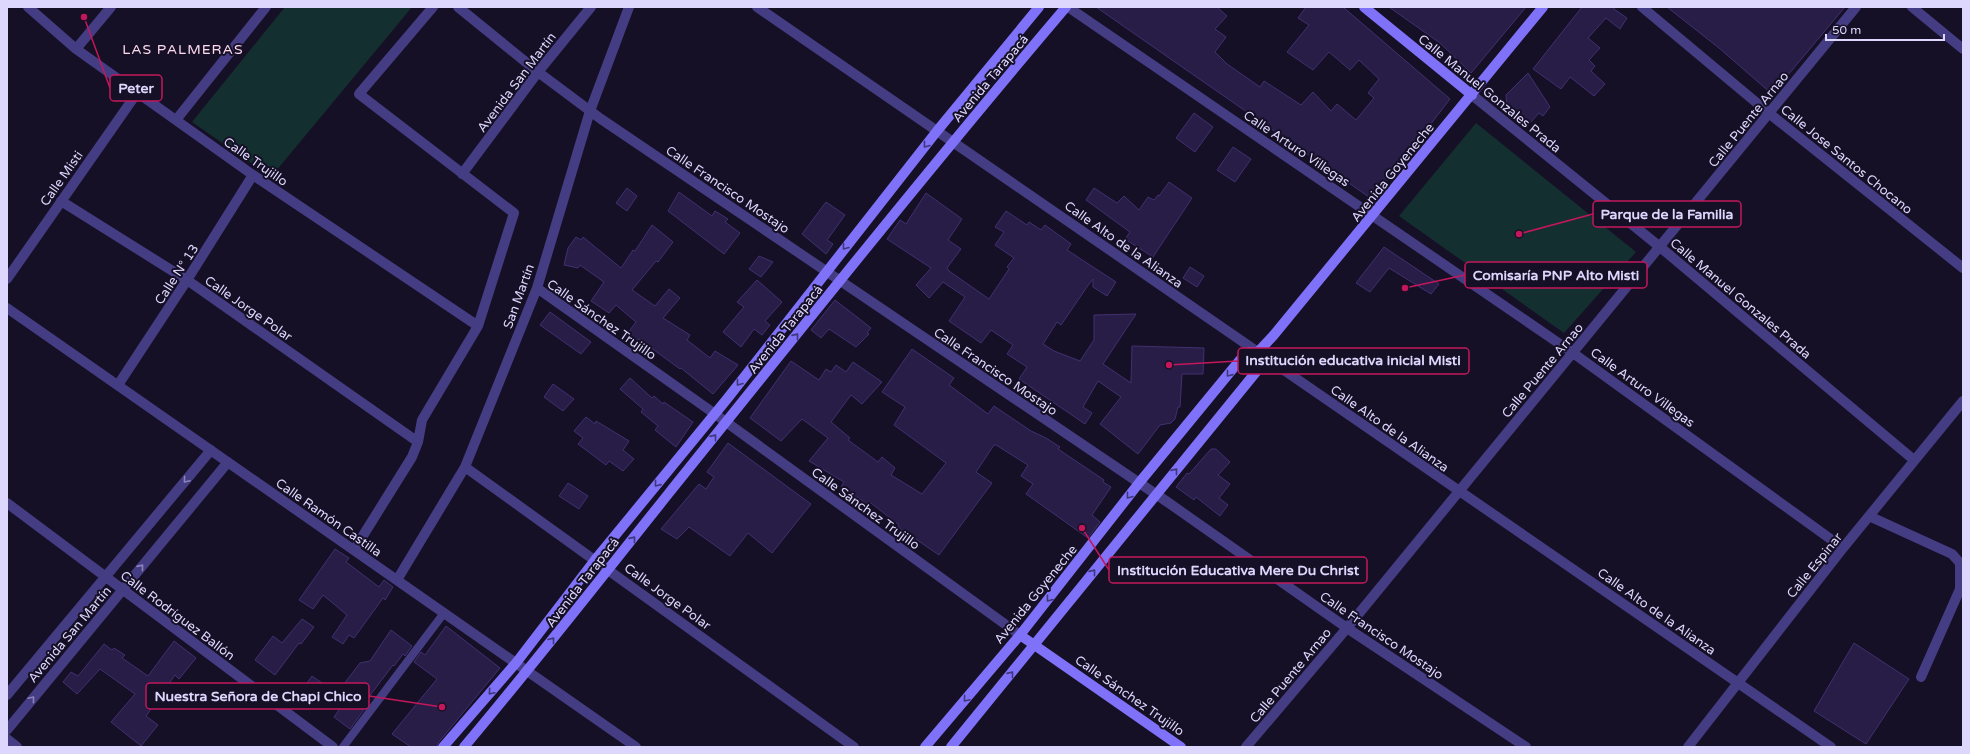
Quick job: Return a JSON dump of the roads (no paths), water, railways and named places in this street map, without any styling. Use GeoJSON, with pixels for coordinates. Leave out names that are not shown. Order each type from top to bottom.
{"type":"FeatureCollection","features":[{"type":"Feature","properties":{"kind":"street","name":"Calle Trujillo"},"geometry":{"type":"LineString","coordinates":[[28,7],[76,49],[137,93],[253,175],[478,326]]}},
{"type":"Feature","properties":{"kind":"street"},"geometry":{"type":"LineString","coordinates":[[76,49],[111,7]]}},
{"type":"Feature","properties":{"kind":"street"},"geometry":{"type":"LineString","coordinates":[[176,120],[266,7]]}},
{"type":"Feature","properties":{"kind":"street"},"geometry":{"type":"LineString","coordinates":[[354,550],[408,464],[418,442],[422,420],[478,326],[514,213],[359,94],[433,7]]}},
{"type":"Feature","properties":{"kind":"street","name":"Calle Francisco Mostajo"},"geometry":{"type":"LineString","coordinates":[[458,7],[538,72],[590,111],[1156,494],[1347,628],[1526,747]]}},
{"type":"Feature","properties":{"kind":"street","name":"Avenida San Martín"},"geometry":{"type":"LineString","coordinates":[[462,174],[538,72],[591,7]]}},
{"type":"Feature","properties":{"kind":"street","name":"San Martín"},"geometry":{"type":"LineString","coordinates":[[397,580],[465,467],[536,288],[590,111],[629,7]]}},
{"type":"Feature","properties":{"kind":"street","name":"Calle Alto de la Alianza"},"geometry":{"type":"LineString","coordinates":[[757,7],[1831,747]]}},
{"type":"Feature","properties":{"kind":"street","name":"Avenida Tarapacá"},"geometry":{"type":"LineString","coordinates":[[443,747],[516,663],[595,560],[715,414],[937,131],[1039,7]]}},
{"type":"Feature","properties":{"kind":"street","name":"Avenida Tarapacá"},"geometry":{"type":"LineString","coordinates":[[464,747],[528,671],[726,422],[953,142],[1067,7]]}},
{"type":"Feature","properties":{"kind":"street","name":"Calle Arturo Villegas"},"geometry":{"type":"LineString","coordinates":[[1067,7],[1573,353],[1843,548]]}},
{"type":"Feature","properties":{"kind":"street","name":"Calle Manuel Gonzales Prada"},"geometry":{"type":"LineString","coordinates":[[1364,7],[1660,246],[1914,460]]}},
{"type":"Feature","properties":{"kind":"street","name":"Avenida Goyeneche"},"geometry":{"type":"LineString","coordinates":[[925,747],[1020,635],[1139,483],[1240,360],[1249,352],[1258,352],[1373,216],[1543,7]]}},
{"type":"Feature","properties":{"kind":"street","name":"Calle Jose Santos Chocano"},"geometry":{"type":"LineString","coordinates":[[1642,7],[1770,114],[1963,268]]}},
{"type":"Feature","properties":{"kind":"street","name":"Calle Puente Arnao"},"geometry":{"type":"LineString","coordinates":[[1246,747],[1347,628],[1770,114],[1856,7]]}},
{"type":"Feature","properties":{"kind":"street"},"geometry":{"type":"LineString","coordinates":[[1912,7],[1963,49]]}},
{"type":"Feature","properties":{"kind":"street","name":"Calle Misti"},"geometry":{"type":"LineString","coordinates":[[7,279],[137,93]]}},
{"type":"Feature","properties":{"kind":"street","name":"Calle N° 13"},"geometry":{"type":"LineString","coordinates":[[118,385],[188,280],[253,175]]}},
{"type":"Feature","properties":{"kind":"street","name":"Calle Jorge Polar"},"geometry":{"type":"LineString","coordinates":[[61,201],[188,280],[418,442]]}},
{"type":"Feature","properties":{"kind":"street","name":"Calle Sánchez Trujillo"},"geometry":{"type":"LineString","coordinates":[[536,288],[715,414],[1020,635],[1181,747]]}},
{"type":"Feature","properties":{"kind":"street","name":"Calle Ramón Castilla"},"geometry":{"type":"LineString","coordinates":[[7,308],[636,747]]}},
{"type":"Feature","properties":{"kind":"street"},"geometry":{"type":"LineString","coordinates":[[951,747],[1256,372],[1261,363],[1258,352]]}},
{"type":"Feature","properties":{"kind":"street","name":"Calle Espinar"},"geometry":{"type":"LineString","coordinates":[[1688,747],[1843,548],[1870,517],[1914,460],[1963,401]]}},
{"type":"Feature","properties":{"kind":"street","name":"Avenida San Martín"},"geometry":{"type":"LineString","coordinates":[[7,695],[211,450]]}},
{"type":"Feature","properties":{"kind":"street","name":"Avenida San Martín"},"geometry":{"type":"LineString","coordinates":[[7,730],[228,462]]}},
{"type":"Feature","properties":{"kind":"street","name":"Calle Jorge Polar"},"geometry":{"type":"LineString","coordinates":[[465,467],[609,569],[854,747]]}},
{"type":"Feature","properties":{"kind":"street","name":"Calle Rodríguez Ballón"},"geometry":{"type":"LineString","coordinates":[[7,503],[333,747]]}},
{"type":"Feature","properties":{"kind":"street"},"geometry":{"type":"LineString","coordinates":[[1870,517],[1952,554],[1960,563],[1962,590],[1921,677]]}},
{"type":"Feature","properties":{"kind":"street"},"geometry":{"type":"LineString","coordinates":[[7,739],[17,747]]}},
{"type":"Feature","properties":{"kind":"lane"},"geometry":{"type":"LineString","coordinates":[[343,747],[444,613]]}},
{"type":"Feature","properties":{"kind":"place","name":"Peter"},"geometry":{"type":"Point","coordinates":[84,17]}},
{"type":"Feature","properties":{"kind":"place","name":"Parque de la Familia"},"geometry":{"type":"Point","coordinates":[1519,234]}},
{"type":"Feature","properties":{"kind":"place","name":"Comisaría PNP Alto Misti"},"geometry":{"type":"Point","coordinates":[1405,288]}},
{"type":"Feature","properties":{"kind":"place","name":"Institución educativa inicial Misti"},"geometry":{"type":"Point","coordinates":[1169,365]}},
{"type":"Feature","properties":{"kind":"place","name":"Institución Educativa Mere Du Christ"},"geometry":{"type":"Point","coordinates":[1082,528]}},
{"type":"Feature","properties":{"kind":"place","name":"Nuestra Señora de Chapi Chico"},"geometry":{"type":"Point","coordinates":[442,707]}},
{"type":"Feature","properties":{"kind":"district","name":"LAS PALMERAS"},"geometry":{"type":"Point","coordinates":[183,49]}}]}
